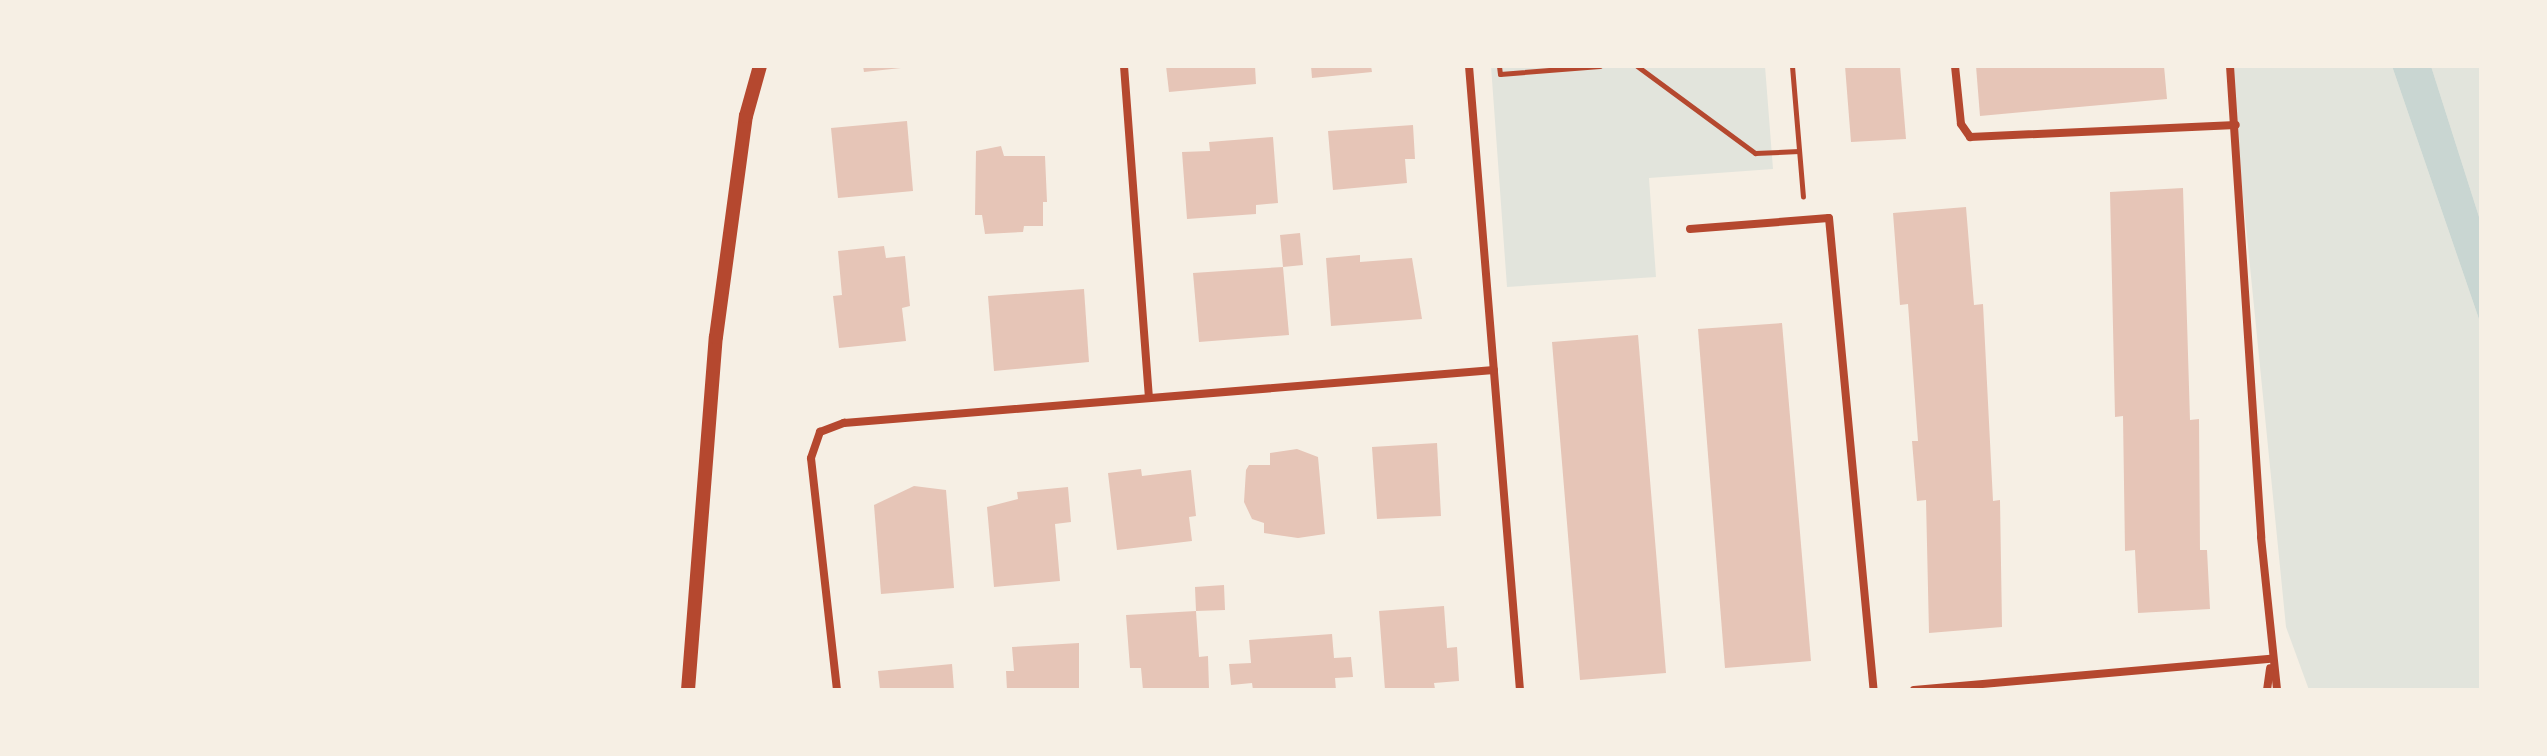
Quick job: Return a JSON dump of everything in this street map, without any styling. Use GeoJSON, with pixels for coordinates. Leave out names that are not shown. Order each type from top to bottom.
{"type":"FeatureCollection","features":[{"type":"Feature","properties":{"kind":"street"},"geometry":{"type":"LineString","coordinates":[[688,690],[716,337],[746,116],[760,66]]}},
{"type":"Feature","properties":{"kind":"street"},"geometry":{"type":"LineString","coordinates":[[1124,66],[1149,397]]}},
{"type":"Feature","properties":{"kind":"street"},"geometry":{"type":"LineString","coordinates":[[1469,66],[1520,690]]}},
{"type":"Feature","properties":{"kind":"street"},"geometry":{"type":"LineString","coordinates":[[1955,66],[1961,124],[1970,137],[2236,125]]}},
{"type":"Feature","properties":{"kind":"street"},"geometry":{"type":"LineString","coordinates":[[2230,66],[2271,659],[2277,690]]}},
{"type":"Feature","properties":{"kind":"street"},"geometry":{"type":"LineString","coordinates":[[1690,229],[1829,218],[1874,690]]}},
{"type":"Feature","properties":{"kind":"street"},"geometry":{"type":"LineString","coordinates":[[837,690],[811,458],[820,432],[844,423],[1494,370]]}},
{"type":"Feature","properties":{"kind":"street"},"geometry":{"type":"LineString","coordinates":[[1914,690],[2271,659]]}},
{"type":"Feature","properties":{"kind":"street"},"geometry":{"type":"LineString","coordinates":[[2267,690],[2271,659]]}},
{"type":"Feature","properties":{"kind":"path"},"geometry":{"type":"LineString","coordinates":[[1499,66],[1500,74],[1600,66]]}},
{"type":"Feature","properties":{"kind":"path"},"geometry":{"type":"LineString","coordinates":[[1637,66],[1755,153],[1799,151]]}},
{"type":"Feature","properties":{"kind":"path"},"geometry":{"type":"LineString","coordinates":[[1792,66],[1805,220]]}},
{"type":"Feature","properties":{"kind":"shaded area"},"geometry":{"type":"Polygon","coordinates":[[[1491,66],[1765,66],[1773,169],[1649,178],[1656,277],[1507,287],[1491,66]]]}},
{"type":"Feature","properties":{"kind":"shaded area"},"geometry":{"type":"Polygon","coordinates":[[[2230,66],[2392,66],[2481,325],[2481,690],[2309,690],[2286,627],[2230,66]]]}},
{"type":"Feature","properties":{"kind":"shaded area"},"geometry":{"type":"Polygon","coordinates":[[[2392,66],[2431,66],[2481,223],[2481,325],[2392,66]]]}},
{"type":"Feature","properties":{"kind":"shaded area"},"geometry":{"type":"Polygon","coordinates":[[[2431,66],[2481,66],[2481,223],[2431,66]]]}},
{"type":"Feature","properties":{"kind":"building"},"geometry":{"type":"Polygon","coordinates":[[[863,66],[901,66],[901,68],[864,72],[863,66]]]}},
{"type":"Feature","properties":{"kind":"building"},"geometry":{"type":"Polygon","coordinates":[[[1166,66],[1255,66],[1256,84],[1169,92],[1166,66]]]}},
{"type":"Feature","properties":{"kind":"building"},"geometry":{"type":"Polygon","coordinates":[[[1311,66],[1371,66],[1372,72],[1312,78],[1311,66]]]}},
{"type":"Feature","properties":{"kind":"building"},"geometry":{"type":"Polygon","coordinates":[[[1845,66],[1900,66],[1906,139],[1851,142],[1845,66]]]}},
{"type":"Feature","properties":{"kind":"building"},"geometry":{"type":"Polygon","coordinates":[[[1976,66],[2164,66],[2167,99],[1980,116],[1976,66]]]}},
{"type":"Feature","properties":{"kind":"building"},"geometry":{"type":"Polygon","coordinates":[[[907,121],[913,191],[838,198],[831,128],[907,121]]]}},
{"type":"Feature","properties":{"kind":"building"},"geometry":{"type":"Polygon","coordinates":[[[1413,125],[1415,159],[1405,159],[1407,183],[1333,190],[1328,131],[1413,125]]]}},
{"type":"Feature","properties":{"kind":"building"},"geometry":{"type":"Polygon","coordinates":[[[1273,137],[1278,203],[1256,205],[1256,214],[1187,219],[1182,152],[1210,151],[1209,142],[1273,137]]]}},
{"type":"Feature","properties":{"kind":"building"},"geometry":{"type":"Polygon","coordinates":[[[1001,146],[1004,156],[1045,156],[1047,202],[1043,202],[1043,226],[1024,226],[1023,232],[985,234],[982,215],[975,215],[976,151],[1001,146]]]}},
{"type":"Feature","properties":{"kind":"building"},"geometry":{"type":"Polygon","coordinates":[[[2183,188],[2190,420],[2199,419],[2200,550],[2207,550],[2210,609],[2138,613],[2135,550],[2125,551],[2123,416],[2115,417],[2110,192],[2183,188]]]}},
{"type":"Feature","properties":{"kind":"building"},"geometry":{"type":"Polygon","coordinates":[[[1966,207],[1974,305],[1983,304],[1993,501],[2000,500],[2002,627],[1929,633],[1926,500],[1917,501],[1912,441],[1918,441],[1908,304],[1900,305],[1893,213],[1966,207]]]}},
{"type":"Feature","properties":{"kind":"building"},"geometry":{"type":"Polygon","coordinates":[[[1300,233],[1303,265],[1283,267],[1280,235],[1300,233]]]}},
{"type":"Feature","properties":{"kind":"building"},"geometry":{"type":"Polygon","coordinates":[[[884,246],[886,258],[905,256],[910,306],[902,308],[906,341],[839,348],[833,296],[842,295],[838,251],[884,246]]]}},
{"type":"Feature","properties":{"kind":"building"},"geometry":{"type":"Polygon","coordinates":[[[1360,255],[1360,262],[1412,258],[1422,319],[1331,326],[1326,258],[1360,255]]]}},
{"type":"Feature","properties":{"kind":"building"},"geometry":{"type":"Polygon","coordinates":[[[1283,267],[1289,335],[1199,342],[1193,273],[1283,267]]]}},
{"type":"Feature","properties":{"kind":"building"},"geometry":{"type":"Polygon","coordinates":[[[1084,289],[1089,362],[994,371],[988,296],[1084,289]]]}},
{"type":"Feature","properties":{"kind":"building"},"geometry":{"type":"Polygon","coordinates":[[[1782,323],[1811,661],[1725,668],[1698,329],[1782,323]]]}},
{"type":"Feature","properties":{"kind":"building"},"geometry":{"type":"Polygon","coordinates":[[[1638,335],[1666,673],[1580,680],[1552,342],[1638,335]]]}},
{"type":"Feature","properties":{"kind":"building"},"geometry":{"type":"Polygon","coordinates":[[[1437,443],[1441,516],[1377,519],[1372,447],[1437,443]]]}},
{"type":"Feature","properties":{"kind":"building"},"geometry":{"type":"Polygon","coordinates":[[[1297,449],[1318,457],[1325,534],[1298,538],[1264,533],[1264,523],[1252,519],[1244,502],[1246,470],[1249,465],[1270,465],[1270,453],[1297,449]]]}},
{"type":"Feature","properties":{"kind":"building"},"geometry":{"type":"Polygon","coordinates":[[[1141,469],[1142,476],[1191,470],[1196,516],[1189,517],[1192,541],[1117,550],[1108,473],[1141,469]]]}},
{"type":"Feature","properties":{"kind":"building"},"geometry":{"type":"Polygon","coordinates":[[[914,486],[946,490],[954,588],[881,594],[874,505],[914,486]]]}},
{"type":"Feature","properties":{"kind":"building"},"geometry":{"type":"Polygon","coordinates":[[[1068,487],[1071,522],[1055,524],[1060,581],[994,587],[987,507],[1018,499],[1017,492],[1068,487]]]}},
{"type":"Feature","properties":{"kind":"building"},"geometry":{"type":"Polygon","coordinates":[[[1224,585],[1225,610],[1196,611],[1195,587],[1224,585]]]}},
{"type":"Feature","properties":{"kind":"building"},"geometry":{"type":"Polygon","coordinates":[[[1444,606],[1447,648],[1457,647],[1459,681],[1434,683],[1435,689],[1385,690],[1379,611],[1444,606]]]}},
{"type":"Feature","properties":{"kind":"building"},"geometry":{"type":"Polygon","coordinates":[[[1196,611],[1199,657],[1208,656],[1209,689],[1143,690],[1141,668],[1130,668],[1126,615],[1196,611]]]}},
{"type":"Feature","properties":{"kind":"building"},"geometry":{"type":"Polygon","coordinates":[[[1332,634],[1334,658],[1351,657],[1353,677],[1335,678],[1336,690],[1253,690],[1252,683],[1231,685],[1229,664],[1251,663],[1249,640],[1332,634]]]}},
{"type":"Feature","properties":{"kind":"building"},"geometry":{"type":"Polygon","coordinates":[[[1079,643],[1079,690],[1007,690],[1006,671],[1014,671],[1012,647],[1079,643]]]}},
{"type":"Feature","properties":{"kind":"building"},"geometry":{"type":"Polygon","coordinates":[[[952,664],[954,690],[880,690],[878,671],[952,664]]]}}]}
